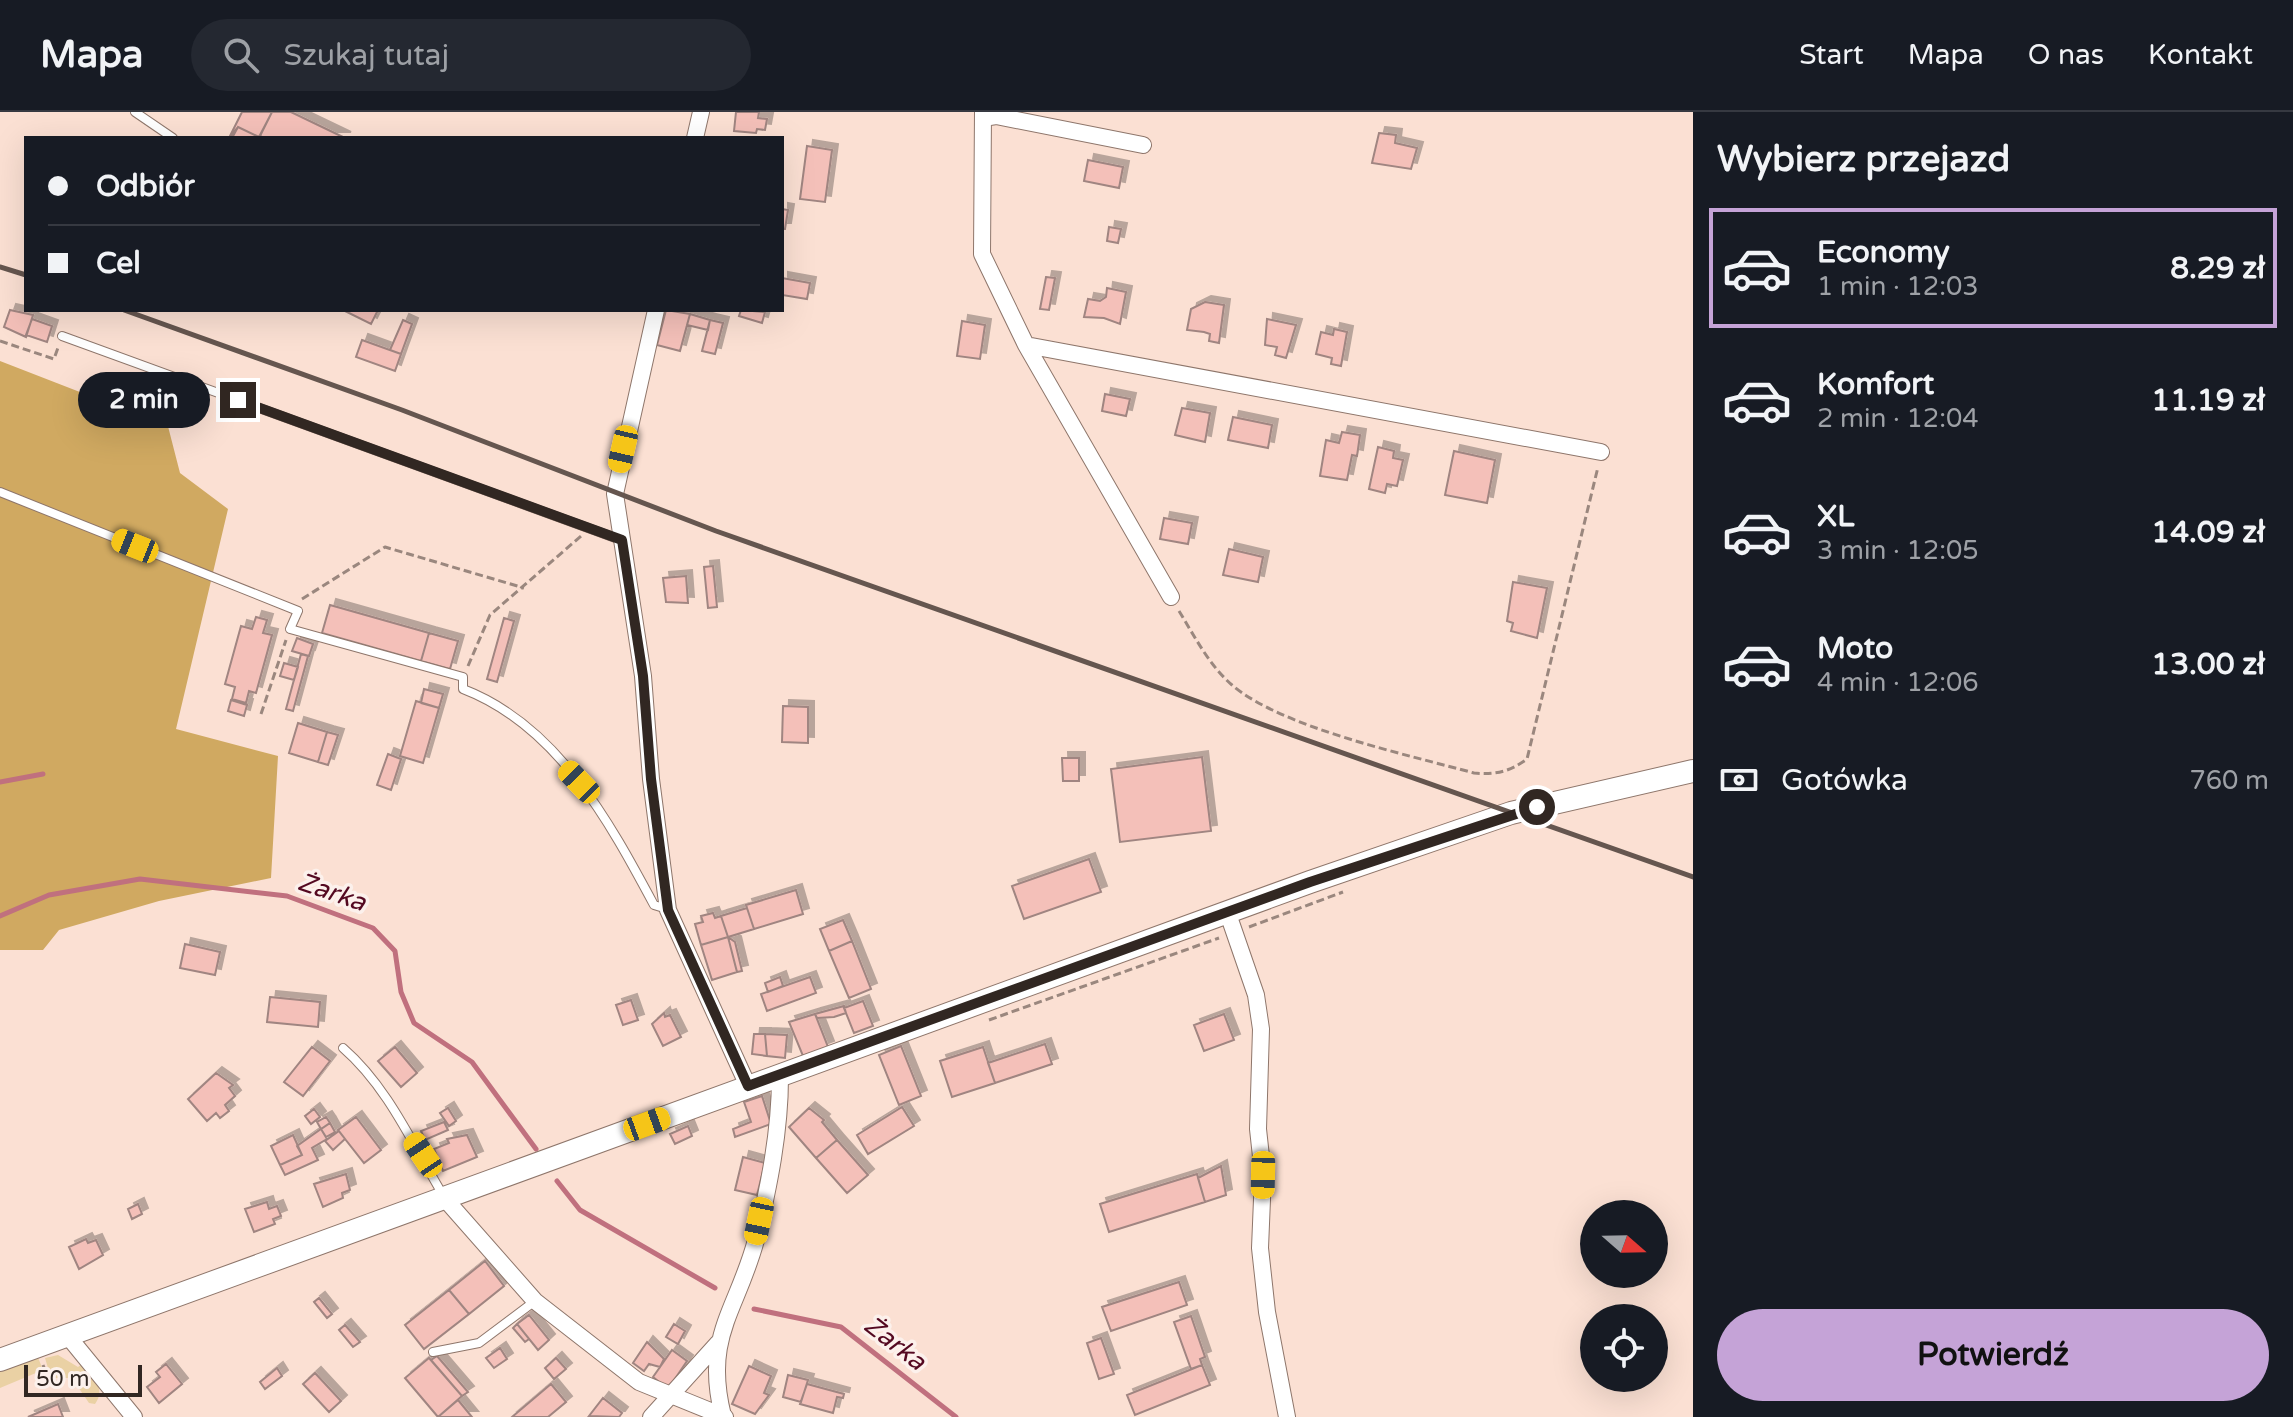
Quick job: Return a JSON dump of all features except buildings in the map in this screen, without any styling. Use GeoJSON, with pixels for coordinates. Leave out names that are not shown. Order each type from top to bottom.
{"type":"FeatureCollection","features":[{"type":"Feature","properties":{"kind":"main road"},"geometry":{"type":"LineString","coordinates":[[0,1360],[446,1200],[1227,911],[1511,813],[1693,771]]}},
{"type":"Feature","properties":{"kind":"street"},"geometry":{"type":"LineString","coordinates":[[695,136],[701,112]]}},
{"type":"Feature","properties":{"kind":"street"},"geometry":{"type":"LineString","coordinates":[[1143,145],[983,115],[982,254],[1026,345],[1171,597]]}},
{"type":"Feature","properties":{"kind":"street"},"geometry":{"type":"LineString","coordinates":[[656,312],[616,477],[615,494],[643,676],[651,779],[668,910],[748,1086]]}},
{"type":"Feature","properties":{"kind":"street"},"geometry":{"type":"LineString","coordinates":[[1026,345],[1601,452]]}},
{"type":"Feature","properties":{"kind":"street"},"geometry":{"type":"LineString","coordinates":[[1227,911],[1256,995],[1261,1029],[1257,1098],[1263,1175],[1260,1248],[1267,1312],[1287,1417]]}},
{"type":"Feature","properties":{"kind":"street"},"geometry":{"type":"LineString","coordinates":[[724,1417],[715,1384],[718,1343],[755,1243],[779,1129],[780,1077]]}},
{"type":"Feature","properties":{"kind":"street"},"geometry":{"type":"LineString","coordinates":[[446,1200],[535,1301],[639,1382],[724,1417]]}},
{"type":"Feature","properties":{"kind":"street"},"geometry":{"type":"LineString","coordinates":[[67,1335],[134,1417]]}},
{"type":"Feature","properties":{"kind":"street"},"geometry":{"type":"LineString","coordinates":[[651,1417],[718,1343]]}},
{"type":"Feature","properties":{"kind":"lane"},"geometry":{"type":"LineString","coordinates":[[135,112],[170,136]]}},
{"type":"Feature","properties":{"kind":"lane"},"geometry":{"type":"LineString","coordinates":[[62,336],[622,540]]}},
{"type":"Feature","properties":{"kind":"lane"},"geometry":{"type":"LineString","coordinates":[[0,492],[298,611],[290,629],[463,677],[463,689],[493,701],[520,720],[579,782],[612,828],[654,905],[668,910]]}},
{"type":"Feature","properties":{"kind":"lane"},"geometry":{"type":"LineString","coordinates":[[343,1048],[357,1060],[394,1111],[423,1155],[446,1200]]}},
{"type":"Feature","properties":{"kind":"lane"},"geometry":{"type":"LineString","coordinates":[[433,1352],[479,1343],[535,1301]]}},
{"type":"Feature","properties":{"kind":"path"},"geometry":{"type":"LineString","coordinates":[[0,341],[54,359],[62,336]]}},
{"type":"Feature","properties":{"kind":"path"},"geometry":{"type":"LineString","coordinates":[[1171,597],[1211,663],[1232,686],[1255,701],[1355,739],[1474,773],[1493,775],[1512,770],[1527,759],[1601,452]]}},
{"type":"Feature","properties":{"kind":"path"},"geometry":{"type":"LineString","coordinates":[[463,677],[490,615],[590,528]]}},
{"type":"Feature","properties":{"kind":"path"},"geometry":{"type":"LineString","coordinates":[[298,611],[303,597],[385,547],[524,588]]}},
{"type":"Feature","properties":{"kind":"path"},"geometry":{"type":"LineString","coordinates":[[261,714],[290,629]]}},
{"type":"Feature","properties":{"kind":"path"},"geometry":{"type":"LineString","coordinates":[[43,1356],[41,1360],[52,1387]]}},
{"type":"Feature","properties":{"kind":"shaded area"},"geometry":{"type":"Polygon","coordinates":[[[0,361],[85,394],[162,403],[180,473],[228,509],[176,729],[278,756],[271,878],[159,901],[59,930],[43,950],[0,950],[0,361]]]}},
{"type":"Feature","properties":{"kind":"shaded area"},"geometry":{"type":"Polygon","coordinates":[[[37,1355],[43,1370],[0,1388],[0,1369],[37,1355]]]}},
{"type":"Feature","properties":{"kind":"shaded area"},"geometry":{"type":"Polygon","coordinates":[[[58,1355],[78,1367],[82,1364],[94,1378],[99,1388],[95,1404],[89,1403],[72,1378],[51,1378],[45,1358],[58,1355]]]}},
{"type":"Feature","properties":{"kind":"waterway"},"geometry":{"type":"LineString","coordinates":[[0,782],[43,774]]}},
{"type":"Feature","properties":{"kind":"waterway","name":"Żarka"},"geometry":{"type":"LineString","coordinates":[[0,916],[49,895],[140,879],[287,896],[373,928],[395,951],[401,992],[414,1023],[472,1062],[536,1149]]}},
{"type":"Feature","properties":{"kind":"waterway","name":"Żarka"},"geometry":{"type":"LineString","coordinates":[[557,1181],[580,1210],[715,1288]]}},
{"type":"Feature","properties":{"kind":"waterway","name":"Żarka"},"geometry":{"type":"LineString","coordinates":[[754,1309],[841,1327],[956,1417]]}},
{"type":"Feature","properties":{"kind":"railway"},"geometry":{"type":"LineString","coordinates":[[0,267],[24,274]]}},
{"type":"Feature","properties":{"kind":"railway"},"geometry":{"type":"LineString","coordinates":[[130,312],[402,410],[716,531],[1693,877]]}},
{"type":"Feature","properties":{"kind":"route"},"geometry":{"type":"LineString","coordinates":[[238,400],[622,540],[643,676],[651,779],[668,910],[748,1086],[780,1077],[1310,882],[1511,813],[1537,807]]}}]}
